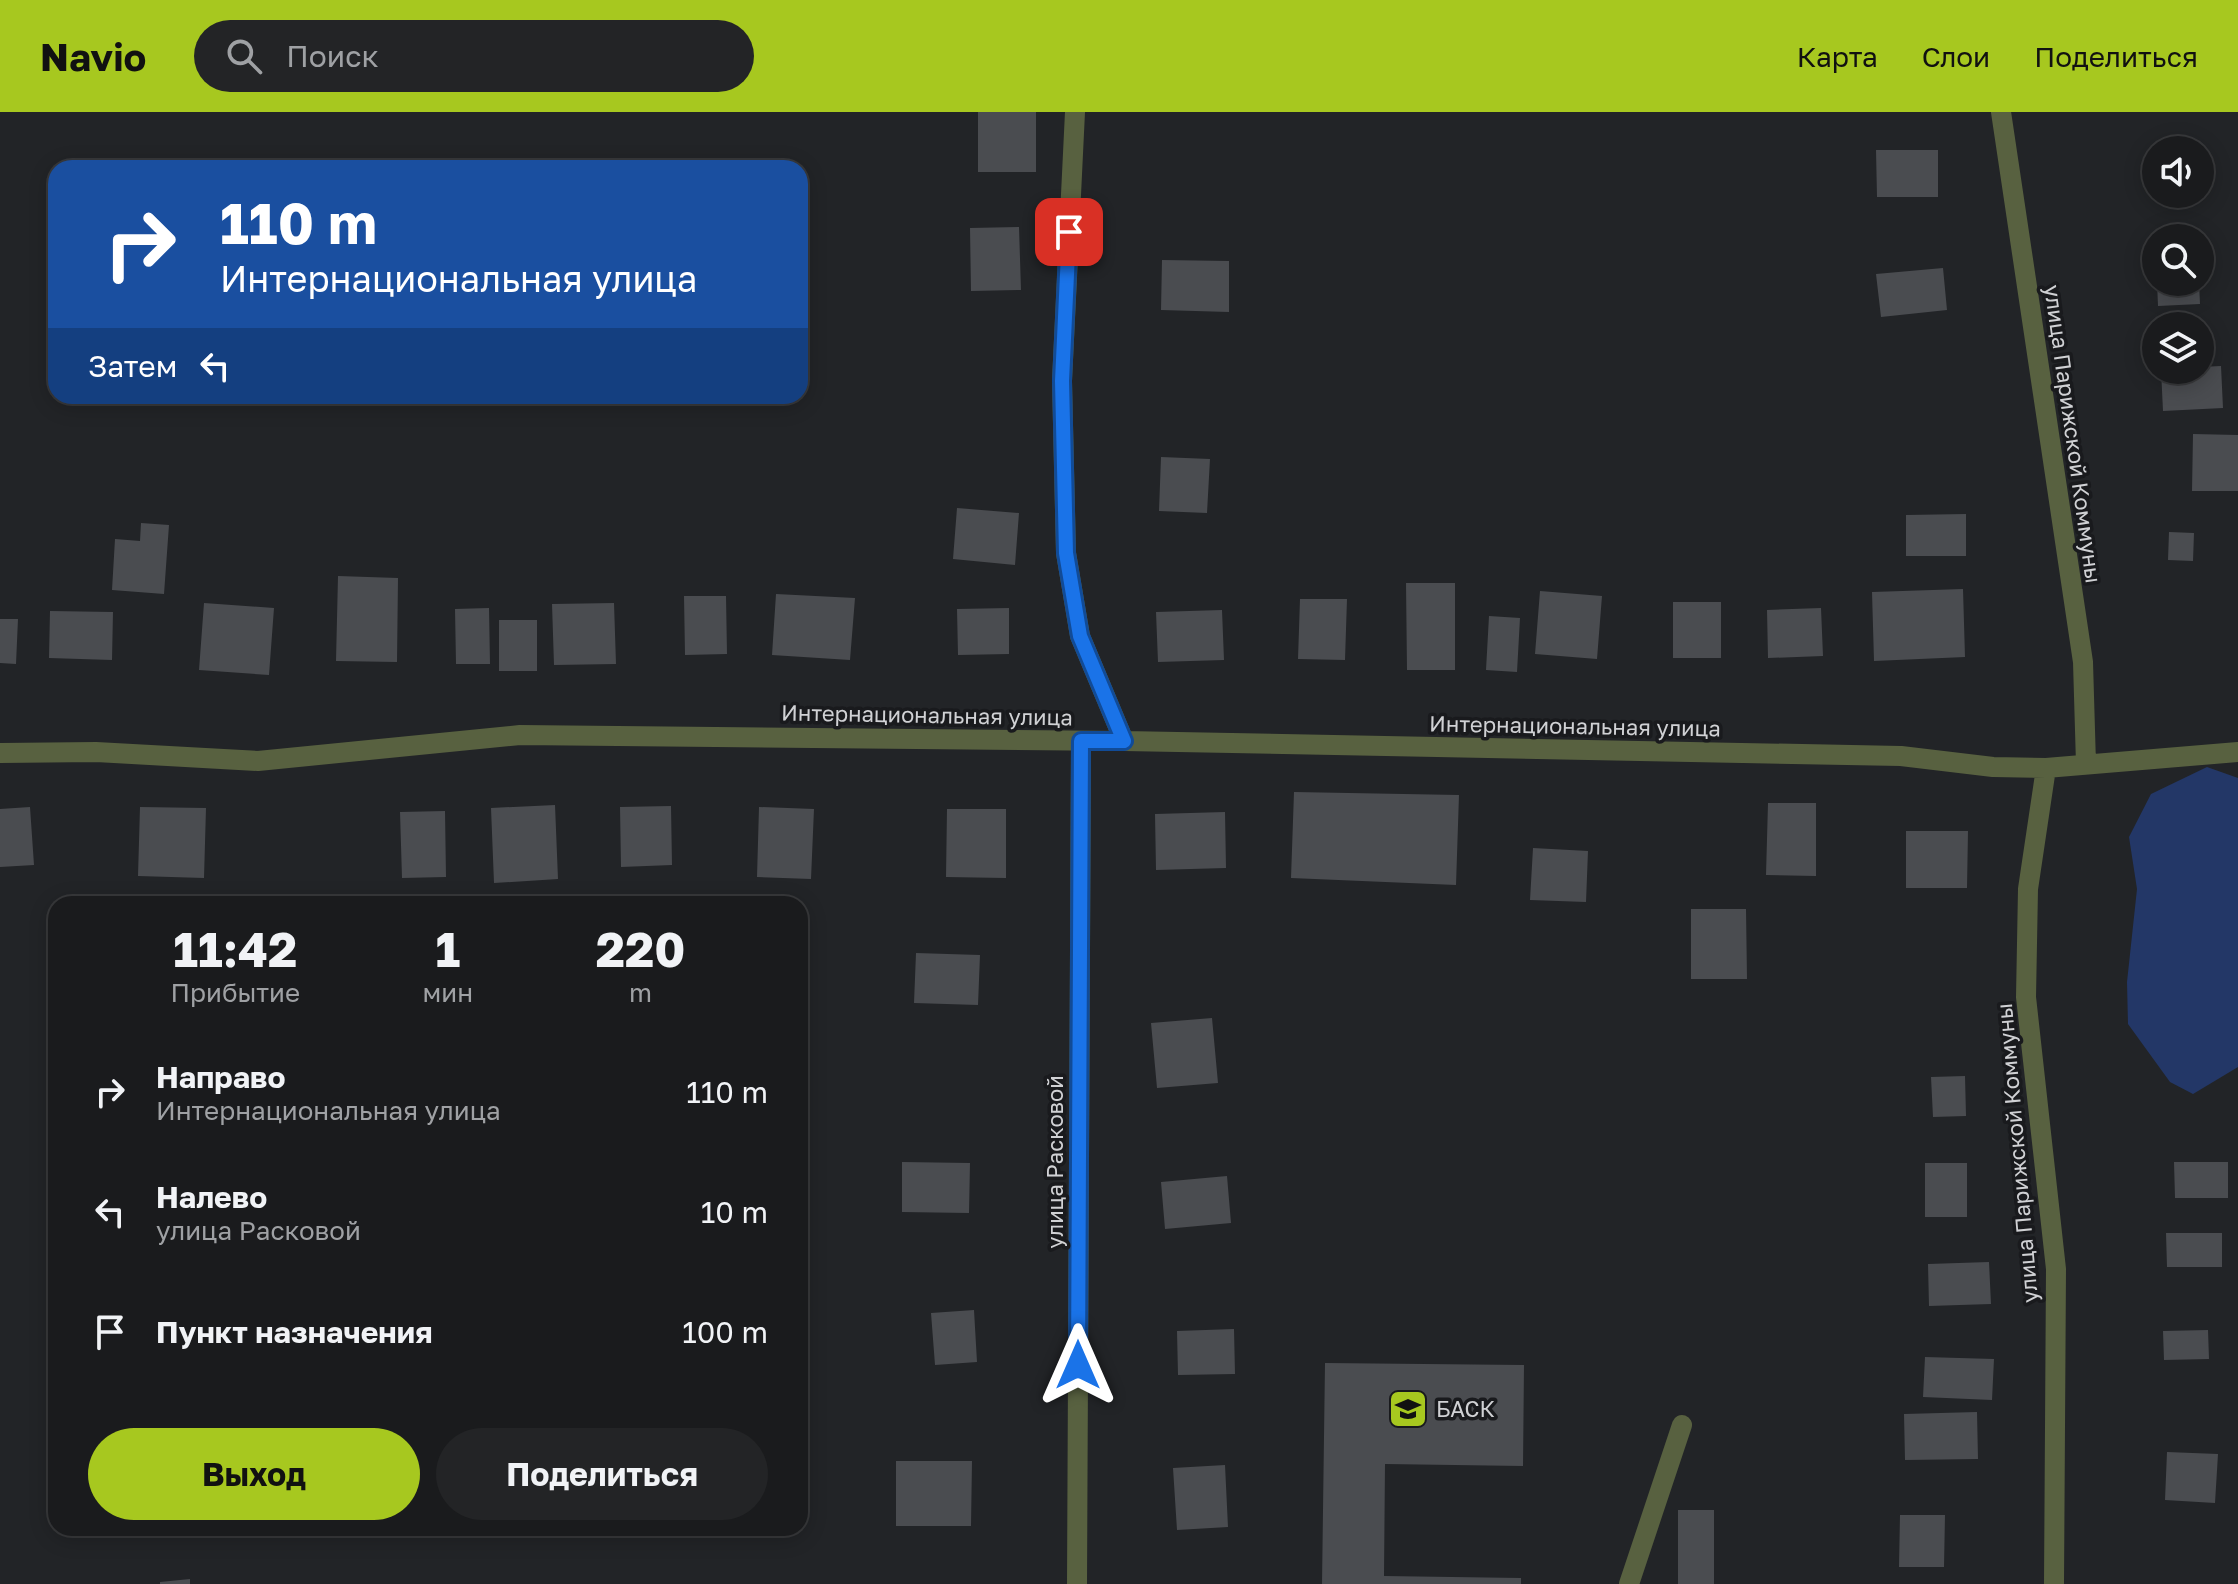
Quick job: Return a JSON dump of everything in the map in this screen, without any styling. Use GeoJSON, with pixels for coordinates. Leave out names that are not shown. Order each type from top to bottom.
{"type":"FeatureCollection","features":[{"type":"Feature","properties":{"kind":"street"},"geometry":{"type":"LineString","coordinates":[[1075,112],[1062,381],[1066,553],[1080,636],[1124,741]]}},
{"type":"Feature","properties":{"kind":"street","name":"улица Парижской Коммуны"},"geometry":{"type":"LineString","coordinates":[[2001,112],[2083,662],[2086,764]]}},
{"type":"Feature","properties":{"kind":"street","name":"Интернациональная улица"},"geometry":{"type":"LineString","coordinates":[[0,753],[96,752],[258,761],[520,735],[1124,741],[1901,756],[1993,767],[2046,768],[2238,752]]}},
{"type":"Feature","properties":{"kind":"street","name":"улица Расковой"},"geometry":{"type":"LineString","coordinates":[[1077,1584],[1081,741]]}},
{"type":"Feature","properties":{"kind":"street","name":"улица Парижской Коммуны"},"geometry":{"type":"LineString","coordinates":[[2046,768],[2028,889],[2026,997],[2056,1269],[2054,1584]]}},
{"type":"Feature","properties":{"kind":"street"},"geometry":{"type":"LineString","coordinates":[[1629,1584],[1682,1425]]}},
{"type":"Feature","properties":{"kind":"shaded area"},"geometry":{"type":"Polygon","coordinates":[[[2207,767],[2238,778],[2238,1067],[2193,1094],[2170,1082],[2128,1024],[2127,982],[2137,889],[2129,837],[2151,794],[2207,767]]]}},
{"type":"Feature","properties":{"kind":"building"},"geometry":{"type":"Polygon","coordinates":[[[978,112],[1036,112],[1036,172],[978,172],[978,112]]]}},
{"type":"Feature","properties":{"kind":"building"},"geometry":{"type":"Polygon","coordinates":[[[1876,150],[1938,150],[1938,197],[1877,197],[1876,150]]]}},
{"type":"Feature","properties":{"kind":"building"},"geometry":{"type":"Polygon","coordinates":[[[1019,227],[1021,290],[971,291],[970,228],[1019,227]]]}},
{"type":"Feature","properties":{"kind":"building"},"geometry":{"type":"Polygon","coordinates":[[[1162,260],[1229,261],[1229,312],[1161,310],[1162,260]]]}},
{"type":"Feature","properties":{"kind":"building"},"geometry":{"type":"Polygon","coordinates":[[[1943,268],[1947,310],[1881,317],[1876,274],[1943,268]]]}},
{"type":"Feature","properties":{"kind":"building"},"geometry":{"type":"Polygon","coordinates":[[[2158,296],[2200,296],[2200,304],[2158,306],[2158,296]]]}},
{"type":"Feature","properties":{"kind":"building"},"geometry":{"type":"Polygon","coordinates":[[[2214,366],[2221,366],[2223,408],[2163,411],[2162,384],[2214,384],[2214,366]]]}},
{"type":"Feature","properties":{"kind":"building"},"geometry":{"type":"Polygon","coordinates":[[[2193,434],[2238,435],[2238,491],[2192,491],[2193,434]]]}},
{"type":"Feature","properties":{"kind":"building"},"geometry":{"type":"Polygon","coordinates":[[[1161,457],[1210,459],[1207,513],[1159,511],[1161,457]]]}},
{"type":"Feature","properties":{"kind":"building"},"geometry":{"type":"Polygon","coordinates":[[[957,508],[1019,513],[1015,565],[953,559],[957,508]]]}},
{"type":"Feature","properties":{"kind":"building"},"geometry":{"type":"Polygon","coordinates":[[[1966,514],[1966,556],[1906,556],[1906,515],[1966,514]]]}},
{"type":"Feature","properties":{"kind":"building"},"geometry":{"type":"Polygon","coordinates":[[[141,523],[169,525],[164,594],[112,590],[115,539],[140,541],[141,523]]]}},
{"type":"Feature","properties":{"kind":"building"},"geometry":{"type":"Polygon","coordinates":[[[2169,532],[2194,533],[2193,561],[2168,560],[2169,532]]]}},
{"type":"Feature","properties":{"kind":"building"},"geometry":{"type":"Polygon","coordinates":[[[338,576],[398,578],[397,662],[336,661],[338,576]]]}},
{"type":"Feature","properties":{"kind":"building"},"geometry":{"type":"Polygon","coordinates":[[[1406,583],[1455,583],[1455,670],[1407,670],[1406,583]]]}},
{"type":"Feature","properties":{"kind":"building"},"geometry":{"type":"Polygon","coordinates":[[[1963,589],[1965,657],[1874,661],[1872,592],[1963,589]]]}},
{"type":"Feature","properties":{"kind":"building"},"geometry":{"type":"Polygon","coordinates":[[[1540,591],[1602,596],[1597,659],[1535,654],[1540,591]]]}},
{"type":"Feature","properties":{"kind":"building"},"geometry":{"type":"Polygon","coordinates":[[[776,594],[855,598],[850,660],[772,655],[776,594]]]}},
{"type":"Feature","properties":{"kind":"building"},"geometry":{"type":"Polygon","coordinates":[[[684,596],[726,596],[727,654],[685,655],[684,596]]]}},
{"type":"Feature","properties":{"kind":"building"},"geometry":{"type":"Polygon","coordinates":[[[1300,599],[1347,599],[1345,660],[1298,659],[1300,599]]]}},
{"type":"Feature","properties":{"kind":"building"},"geometry":{"type":"Polygon","coordinates":[[[1673,602],[1721,602],[1721,658],[1673,658],[1673,602]]]}},
{"type":"Feature","properties":{"kind":"building"},"geometry":{"type":"Polygon","coordinates":[[[204,603],[274,608],[269,675],[199,670],[204,603]]]}},
{"type":"Feature","properties":{"kind":"building"},"geometry":{"type":"Polygon","coordinates":[[[614,603],[616,664],[554,665],[552,604],[614,603]]]}},
{"type":"Feature","properties":{"kind":"building"},"geometry":{"type":"Polygon","coordinates":[[[489,608],[490,664],[456,664],[455,609],[489,608]]]}},
{"type":"Feature","properties":{"kind":"building"},"geometry":{"type":"Polygon","coordinates":[[[1009,608],[1009,654],[958,655],[957,609],[1009,608]]]}},
{"type":"Feature","properties":{"kind":"building"},"geometry":{"type":"Polygon","coordinates":[[[1821,608],[1823,656],[1768,658],[1767,610],[1821,608]]]}},
{"type":"Feature","properties":{"kind":"building"},"geometry":{"type":"Polygon","coordinates":[[[1222,610],[1224,660],[1158,662],[1156,612],[1222,610]]]}},
{"type":"Feature","properties":{"kind":"building"},"geometry":{"type":"Polygon","coordinates":[[[50,611],[113,612],[112,660],[49,658],[50,611]]]}},
{"type":"Feature","properties":{"kind":"building"},"geometry":{"type":"Polygon","coordinates":[[[1489,616],[1520,618],[1517,672],[1486,670],[1489,616]]]}},
{"type":"Feature","properties":{"kind":"building"},"geometry":{"type":"Polygon","coordinates":[[[0,619],[18,619],[16,664],[0,663],[0,619]]]}},
{"type":"Feature","properties":{"kind":"building"},"geometry":{"type":"Polygon","coordinates":[[[499,620],[537,620],[537,671],[499,671],[499,620]]]}},
{"type":"Feature","properties":{"kind":"building"},"geometry":{"type":"Polygon","coordinates":[[[1294,792],[1459,795],[1456,885],[1291,878],[1294,792]]]}},
{"type":"Feature","properties":{"kind":"building"},"geometry":{"type":"Polygon","coordinates":[[[1768,803],[1816,803],[1816,876],[1766,875],[1768,803]]]}},
{"type":"Feature","properties":{"kind":"building"},"geometry":{"type":"Polygon","coordinates":[[[555,805],[558,879],[494,883],[491,808],[555,805]]]}},
{"type":"Feature","properties":{"kind":"building"},"geometry":{"type":"Polygon","coordinates":[[[671,806],[672,865],[621,867],[620,807],[671,806]]]}},
{"type":"Feature","properties":{"kind":"building"},"geometry":{"type":"Polygon","coordinates":[[[30,807],[34,865],[0,867],[0,809],[30,807]]]}},
{"type":"Feature","properties":{"kind":"building"},"geometry":{"type":"Polygon","coordinates":[[[140,807],[206,808],[204,878],[138,876],[140,807]]]}},
{"type":"Feature","properties":{"kind":"building"},"geometry":{"type":"Polygon","coordinates":[[[759,807],[814,809],[811,879],[757,877],[759,807]]]}},
{"type":"Feature","properties":{"kind":"building"},"geometry":{"type":"Polygon","coordinates":[[[947,809],[1006,809],[1006,878],[946,877],[947,809]]]}},
{"type":"Feature","properties":{"kind":"building"},"geometry":{"type":"Polygon","coordinates":[[[445,811],[446,877],[402,878],[400,812],[445,811]]]}},
{"type":"Feature","properties":{"kind":"building"},"geometry":{"type":"Polygon","coordinates":[[[1225,812],[1226,868],[1156,870],[1155,814],[1225,812]]]}},
{"type":"Feature","properties":{"kind":"building"},"geometry":{"type":"Polygon","coordinates":[[[1906,831],[1968,831],[1967,888],[1906,888],[1906,831]]]}},
{"type":"Feature","properties":{"kind":"building"},"geometry":{"type":"Polygon","coordinates":[[[1533,848],[1588,851],[1586,902],[1530,900],[1533,848]]]}},
{"type":"Feature","properties":{"kind":"building"},"geometry":{"type":"Polygon","coordinates":[[[1691,909],[1746,909],[1747,979],[1691,979],[1691,909]]]}},
{"type":"Feature","properties":{"kind":"building"},"geometry":{"type":"Polygon","coordinates":[[[916,953],[980,955],[978,1005],[914,1003],[916,953]]]}},
{"type":"Feature","properties":{"kind":"building"},"geometry":{"type":"Polygon","coordinates":[[[1212,1018],[1218,1083],[1157,1088],[1151,1023],[1212,1018]]]}},
{"type":"Feature","properties":{"kind":"building"},"geometry":{"type":"Polygon","coordinates":[[[1965,1076],[1966,1116],[1933,1117],[1931,1077],[1965,1076]]]}},
{"type":"Feature","properties":{"kind":"building"},"geometry":{"type":"Polygon","coordinates":[[[902,1162],[970,1163],[969,1213],[902,1212],[902,1162]]]}},
{"type":"Feature","properties":{"kind":"building"},"geometry":{"type":"Polygon","coordinates":[[[2174,1162],[2228,1162],[2228,1198],[2175,1198],[2174,1162]]]}},
{"type":"Feature","properties":{"kind":"building"},"geometry":{"type":"Polygon","coordinates":[[[1925,1163],[1967,1163],[1967,1217],[1925,1217],[1925,1163]]]}},
{"type":"Feature","properties":{"kind":"building"},"geometry":{"type":"Polygon","coordinates":[[[1227,1176],[1231,1223],[1165,1229],[1161,1182],[1227,1176]]]}},
{"type":"Feature","properties":{"kind":"building"},"geometry":{"type":"Polygon","coordinates":[[[2166,1233],[2222,1233],[2222,1267],[2167,1267],[2166,1233]]]}},
{"type":"Feature","properties":{"kind":"building"},"geometry":{"type":"Polygon","coordinates":[[[1989,1262],[1991,1304],[1929,1306],[1928,1264],[1989,1262]]]}},
{"type":"Feature","properties":{"kind":"building"},"geometry":{"type":"Polygon","coordinates":[[[974,1310],[977,1362],[935,1365],[931,1313],[974,1310]]]}},
{"type":"Feature","properties":{"kind":"building"},"geometry":{"type":"Polygon","coordinates":[[[1234,1329],[1235,1374],[1178,1375],[1177,1331],[1234,1329]]]}},
{"type":"Feature","properties":{"kind":"building"},"geometry":{"type":"Polygon","coordinates":[[[2208,1330],[2209,1359],[2164,1360],[2163,1331],[2208,1330]]]}},
{"type":"Feature","properties":{"kind":"building"},"geometry":{"type":"Polygon","coordinates":[[[1925,1357],[1994,1359],[1992,1400],[1923,1397],[1925,1357]]]}},
{"type":"Feature","properties":{"kind":"building"},"geometry":{"type":"Polygon","coordinates":[[[1325,1363],[1524,1365],[1523,1466],[1385,1464],[1384,1576],[1521,1578],[1521,1584],[1322,1584],[1325,1363]]]}},
{"type":"Feature","properties":{"kind":"building"},"geometry":{"type":"Polygon","coordinates":[[[1977,1412],[1978,1459],[1905,1460],[1904,1414],[1977,1412]]]}},
{"type":"Feature","properties":{"kind":"building"},"geometry":{"type":"Polygon","coordinates":[[[2167,1452],[2218,1454],[2215,1503],[2165,1500],[2167,1452]]]}},
{"type":"Feature","properties":{"kind":"building"},"geometry":{"type":"Polygon","coordinates":[[[896,1461],[972,1461],[971,1526],[896,1526],[896,1461]]]}},
{"type":"Feature","properties":{"kind":"building"},"geometry":{"type":"Polygon","coordinates":[[[1225,1465],[1228,1527],[1177,1530],[1173,1468],[1225,1465]]]}},
{"type":"Feature","properties":{"kind":"building"},"geometry":{"type":"Polygon","coordinates":[[[1678,1510],[1714,1510],[1714,1584],[1678,1584],[1678,1510]]]}},
{"type":"Feature","properties":{"kind":"building"},"geometry":{"type":"Polygon","coordinates":[[[1900,1515],[1945,1515],[1944,1567],[1899,1567],[1900,1515]]]}},
{"type":"Feature","properties":{"kind":"building"},"geometry":{"type":"Polygon","coordinates":[[[190,1579],[190,1584],[160,1584],[160,1582],[190,1579]]]}},
{"type":"Feature","properties":{"kind":"place","name":"БАСК"},"geometry":{"type":"Point","coordinates":[1408,1409]}},
{"type":"Feature","properties":{"kind":"route"},"geometry":{"type":"LineString","coordinates":[[1069,232],[1062,381],[1066,553],[1080,636],[1124,741],[1081,741],[1078,1365]]}}]}
